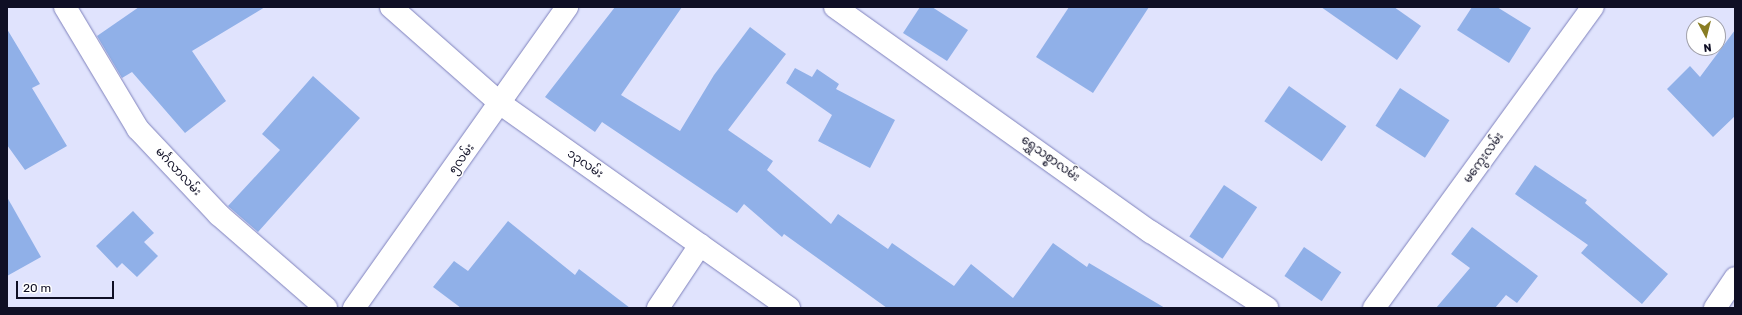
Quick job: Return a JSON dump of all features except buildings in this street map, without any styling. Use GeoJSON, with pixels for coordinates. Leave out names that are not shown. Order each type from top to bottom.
{"type":"FeatureCollection","features":[{"type":"Feature","properties":{"kind":"street","name":"မင်္ဂလာလမ်း"},"geometry":{"type":"LineString","coordinates":[[65,7],[138,129],[219,215],[326,308]]}},
{"type":"Feature","properties":{"kind":"street","name":"၁၃လမ်း"},"geometry":{"type":"LineString","coordinates":[[391,7],[501,104],[790,308]]}},
{"type":"Feature","properties":{"kind":"street","name":"၅လမ်း"},"geometry":{"type":"LineString","coordinates":[[354,308],[501,104],[566,7]]}},
{"type":"Feature","properties":{"kind":"street","name":"ရွှေသစ္စာလမ်း"},"geometry":{"type":"LineString","coordinates":[[835,7],[1151,232],[1266,308]]}},
{"type":"Feature","properties":{"kind":"street","name":"မကွေးလမ်း"},"geometry":{"type":"LineString","coordinates":[[1374,308],[1593,7]]}},
{"type":"Feature","properties":{"kind":"street"},"geometry":{"type":"LineString","coordinates":[[658,308],[700,245]]}},
{"type":"Feature","properties":{"kind":"street"},"geometry":{"type":"LineString","coordinates":[[1714,308],[1735,278]]}}]}
